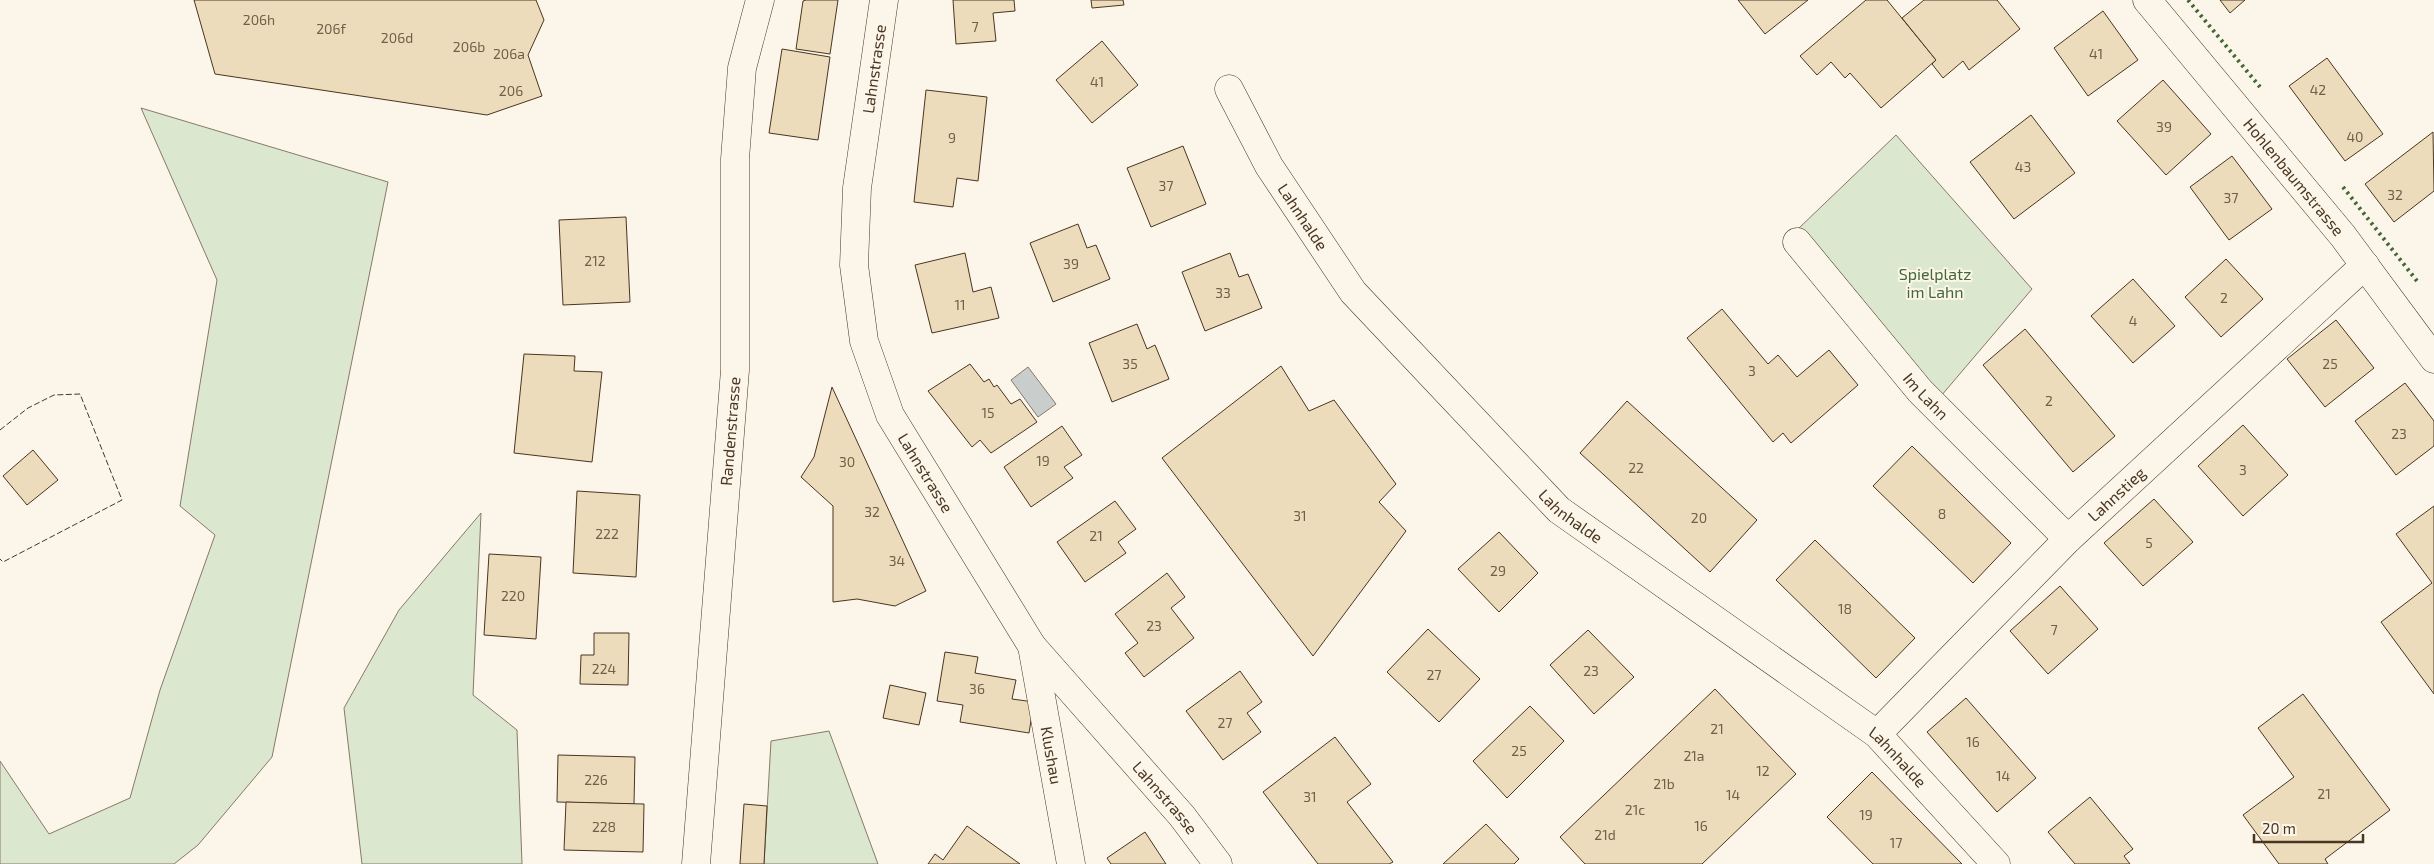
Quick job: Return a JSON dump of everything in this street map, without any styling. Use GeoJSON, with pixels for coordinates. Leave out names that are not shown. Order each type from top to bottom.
{"type":"FeatureCollection","features":[{"type":"Feature","properties":{"kind":"street","name":"Randenstrasse"},"geometry":{"type":"LineString","coordinates":[[696,864],[735,370],[735,159],[742,68],[760,0]]}},
{"type":"Feature","properties":{"kind":"street","name":"Lahnstrasse"},"geometry":{"type":"LineString","coordinates":[[884,0],[857,188],[854,265],[864,341],[890,416],[1032,646],[1182,816],[1218,864]]}},
{"type":"Feature","properties":{"kind":"street","name":"Hohlenbaumstrasse"},"geometry":{"type":"LineString","coordinates":[[2147,0],[2365,265],[2434,359]]}},
{"type":"Feature","properties":{"kind":"street","name":"Lahnhalde"},"geometry":{"type":"LineString","coordinates":[[1229,89],[1269,166],[1353,292],[1559,510],[1877,734],[1996,864]]}},
{"type":"Feature","properties":{"kind":"street","name":"Im Lahn"},"geometry":{"type":"LineString","coordinates":[[1797,242],[1920,391],[2068,539]]}},
{"type":"Feature","properties":{"kind":"street","name":"Lahnstieg"},"geometry":{"type":"LineString","coordinates":[[1877,734],[2068,539],[2365,265]]}},
{"type":"Feature","properties":{"kind":"street","name":"Klushau"},"geometry":{"type":"LineString","coordinates":[[1032,646],[1071,864]]}},
{"type":"Feature","properties":{"kind":"green space"},"geometry":{"type":"Polygon","coordinates":[[[141,108],[388,182],[272,757],[198,845],[174,864],[0,864],[0,761],[49,834],[130,798],[160,690],[215,535],[180,506],[217,280],[141,108]]]}},
{"type":"Feature","properties":{"kind":"green space","name":"Spielplatz im Lahn"},"geometry":{"type":"Polygon","coordinates":[[[1896,135],[2032,289],[1941,396],[1799,228],[1896,135]]]}},
{"type":"Feature","properties":{"kind":"green space"},"geometry":{"type":"Polygon","coordinates":[[[481,513],[473,695],[517,730],[522,864],[362,864],[344,708],[399,610],[481,513]]]}},
{"type":"Feature","properties":{"kind":"green space"},"geometry":{"type":"Polygon","coordinates":[[[829,731],[878,864],[764,864],[771,741],[829,731]]]}},
{"type":"Feature","properties":{"kind":"shaded area"},"geometry":{"type":"Polygon","coordinates":[[[1028,367],[1056,404],[1038,417],[1011,380],[1028,367]]]}},
{"type":"Feature","properties":{"kind":"building"},"geometry":{"type":"Polygon","coordinates":[[[194,0],[536,0],[544,20],[528,55],[542,96],[487,115],[215,74],[194,0]]]}},
{"type":"Feature","properties":{"kind":"building"},"geometry":{"type":"Polygon","coordinates":[[[838,0],[830,54],[796,49],[803,1],[838,0]]]}},
{"type":"Feature","properties":{"kind":"building"},"geometry":{"type":"Polygon","coordinates":[[[953,0],[1014,0],[1015,11],[993,13],[996,41],[956,44],[953,0]]]}},
{"type":"Feature","properties":{"kind":"building"},"geometry":{"type":"Polygon","coordinates":[[[1091,0],[1123,0],[1124,5],[1092,8],[1091,0]]]}},
{"type":"Feature","properties":{"kind":"building"},"geometry":{"type":"Polygon","coordinates":[[[1738,0],[1808,0],[1765,34],[1738,0]]]}},
{"type":"Feature","properties":{"kind":"building"},"geometry":{"type":"Polygon","coordinates":[[[1866,0],[1887,0],[1936,60],[1881,108],[1850,73],[1845,78],[1831,62],[1817,75],[1800,56],[1866,0]]]}},
{"type":"Feature","properties":{"kind":"building"},"geometry":{"type":"Polygon","coordinates":[[[1924,0],[1997,0],[2020,29],[1969,70],[1963,61],[1943,78],[1932,64],[1936,60],[1902,18],[1924,0]]]}},
{"type":"Feature","properties":{"kind":"building"},"geometry":{"type":"Polygon","coordinates":[[[2220,0],[2245,0],[2230,13],[2220,0]]]}},
{"type":"Feature","properties":{"kind":"building"},"geometry":{"type":"Polygon","coordinates":[[[2103,11],[2138,60],[2088,96],[2054,48],[2103,11]]]}},
{"type":"Feature","properties":{"kind":"building"},"geometry":{"type":"Polygon","coordinates":[[[1102,41],[1138,85],[1092,123],[1056,80],[1102,41]]]}},
{"type":"Feature","properties":{"kind":"building"},"geometry":{"type":"Polygon","coordinates":[[[782,49],[830,57],[818,140],[769,133],[782,49]]]}},
{"type":"Feature","properties":{"kind":"building"},"geometry":{"type":"Polygon","coordinates":[[[2327,58],[2383,134],[2345,161],[2289,86],[2327,58]]]}},
{"type":"Feature","properties":{"kind":"building"},"geometry":{"type":"Polygon","coordinates":[[[2163,80],[2211,134],[2166,175],[2117,121],[2163,80]]]}},
{"type":"Feature","properties":{"kind":"building"},"geometry":{"type":"Polygon","coordinates":[[[926,90],[987,97],[978,181],[957,178],[953,207],[914,202],[926,90]]]}},
{"type":"Feature","properties":{"kind":"building"},"geometry":{"type":"Polygon","coordinates":[[[2031,115],[2075,173],[2014,219],[1970,162],[2031,115]]]}},
{"type":"Feature","properties":{"kind":"building"},"geometry":{"type":"Polygon","coordinates":[[[2433,132],[2434,191],[2394,222],[2365,184],[2433,132]]]}},
{"type":"Feature","properties":{"kind":"building"},"geometry":{"type":"Polygon","coordinates":[[[1183,146],[1206,204],[1151,227],[1127,168],[1183,146]]]}},
{"type":"Feature","properties":{"kind":"building"},"geometry":{"type":"Polygon","coordinates":[[[2232,156],[2272,209],[2229,240],[2190,187],[2232,156]]]}},
{"type":"Feature","properties":{"kind":"building"},"geometry":{"type":"Polygon","coordinates":[[[626,217],[630,302],[563,305],[559,220],[626,217]]]}},
{"type":"Feature","properties":{"kind":"building"},"geometry":{"type":"Polygon","coordinates":[[[1078,224],[1087,248],[1096,245],[1110,279],[1053,302],[1030,243],[1078,224]]]}},
{"type":"Feature","properties":{"kind":"building"},"geometry":{"type":"Polygon","coordinates":[[[965,253],[973,292],[991,287],[999,318],[932,333],[915,265],[965,253]]]}},
{"type":"Feature","properties":{"kind":"building"},"geometry":{"type":"Polygon","coordinates":[[[1230,253],[1239,277],[1248,274],[1262,308],[1205,331],[1182,272],[1230,253]]]}},
{"type":"Feature","properties":{"kind":"building"},"geometry":{"type":"Polygon","coordinates":[[[2226,259],[2263,299],[2221,337],[2185,297],[2226,259]]]}},
{"type":"Feature","properties":{"kind":"building"},"geometry":{"type":"Polygon","coordinates":[[[2133,279],[2175,326],[2133,363],[2091,316],[2133,279]]]}},
{"type":"Feature","properties":{"kind":"building"},"geometry":{"type":"Polygon","coordinates":[[[1722,309],[1768,364],[1778,355],[1797,377],[1829,350],[1858,385],[1791,443],[1783,433],[1773,442],[1687,338],[1722,309]]]}},
{"type":"Feature","properties":{"kind":"building"},"geometry":{"type":"Polygon","coordinates":[[[2336,320],[2374,368],[2325,407],[2287,359],[2336,320]]]}},
{"type":"Feature","properties":{"kind":"building"},"geometry":{"type":"Polygon","coordinates":[[[1137,324],[1147,349],[1155,345],[1169,379],[1112,402],[1089,343],[1137,324]]]}},
{"type":"Feature","properties":{"kind":"building"},"geometry":{"type":"Polygon","coordinates":[[[2025,329],[2115,436],[2073,472],[1983,365],[2025,329]]]}},
{"type":"Feature","properties":{"kind":"building"},"geometry":{"type":"Polygon","coordinates":[[[524,354],[575,356],[574,371],[602,372],[592,462],[514,453],[524,354]]]}},
{"type":"Feature","properties":{"kind":"building"},"geometry":{"type":"Polygon","coordinates":[[[970,364],[984,382],[989,379],[994,387],[997,385],[1011,404],[1020,399],[1037,422],[991,453],[980,440],[972,447],[928,391],[970,364]]]}},
{"type":"Feature","properties":{"kind":"building"},"geometry":{"type":"Polygon","coordinates":[[[1281,366],[1309,411],[1334,400],[1396,484],[1379,502],[1406,531],[1313,656],[1162,458],[1281,366]]]}},
{"type":"Feature","properties":{"kind":"building"},"geometry":{"type":"Polygon","coordinates":[[[2405,383],[2434,421],[2434,446],[2396,475],[2355,421],[2405,383]]]}},
{"type":"Feature","properties":{"kind":"building"},"geometry":{"type":"Polygon","coordinates":[[[832,387],[926,591],[895,606],[857,599],[833,602],[833,506],[801,477],[814,457],[832,387]]]}},
{"type":"Feature","properties":{"kind":"building"},"geometry":{"type":"Polygon","coordinates":[[[1627,401],[1757,520],[1710,572],[1580,453],[1627,401]]]}},
{"type":"Feature","properties":{"kind":"building"},"geometry":{"type":"Polygon","coordinates":[[[2243,425],[2288,475],[2243,516],[2198,466],[2243,425]]]}},
{"type":"Feature","properties":{"kind":"building"},"geometry":{"type":"Polygon","coordinates":[[[1062,426],[1082,455],[1064,467],[1073,478],[1031,507],[1004,467],[1062,426]]]}},
{"type":"Feature","properties":{"kind":"building"},"geometry":{"type":"Polygon","coordinates":[[[1912,446],[2011,543],[1973,583],[1873,486],[1912,446]]]}},
{"type":"Feature","properties":{"kind":"building"},"geometry":{"type":"Polygon","coordinates":[[[33,450],[58,480],[27,505],[3,476],[33,450]]]}},
{"type":"Feature","properties":{"kind":"building"},"geometry":{"type":"Polygon","coordinates":[[[577,491],[640,495],[636,577],[573,573],[577,491]]]}},
{"type":"Feature","properties":{"kind":"building"},"geometry":{"type":"Polygon","coordinates":[[[2154,499],[2193,542],[2143,586],[2104,543],[2154,499]]]}},
{"type":"Feature","properties":{"kind":"building"},"geometry":{"type":"Polygon","coordinates":[[[1115,501],[1136,529],[1118,542],[1126,553],[1085,582],[1057,542],[1115,501]]]}},
{"type":"Feature","properties":{"kind":"building"},"geometry":{"type":"Polygon","coordinates":[[[2434,506],[2434,694],[2381,622],[2432,583],[2396,534],[2434,506]]]}},
{"type":"Feature","properties":{"kind":"building"},"geometry":{"type":"Polygon","coordinates":[[[1499,532],[1538,573],[1499,612],[1458,569],[1499,532]]]}},
{"type":"Feature","properties":{"kind":"building"},"geometry":{"type":"Polygon","coordinates":[[[1815,540],[1915,638],[1876,678],[1776,580],[1815,540]]]}},
{"type":"Feature","properties":{"kind":"building"},"geometry":{"type":"Polygon","coordinates":[[[489,554],[541,557],[536,639],[484,635],[489,554]]]}},
{"type":"Feature","properties":{"kind":"building"},"geometry":{"type":"Polygon","coordinates":[[[1167,573],[1185,597],[1171,608],[1194,638],[1144,677],[1125,653],[1138,643],[1115,614],[1167,573]]]}},
{"type":"Feature","properties":{"kind":"building"},"geometry":{"type":"Polygon","coordinates":[[[2060,586],[2098,629],[2048,674],[2010,631],[2060,586]]]}},
{"type":"Feature","properties":{"kind":"building"},"geometry":{"type":"Polygon","coordinates":[[[1428,629],[1480,679],[1439,722],[1387,672],[1428,629]]]}},
{"type":"Feature","properties":{"kind":"building"},"geometry":{"type":"Polygon","coordinates":[[[1588,630],[1634,677],[1594,714],[1550,665],[1588,630]]]}},
{"type":"Feature","properties":{"kind":"building"},"geometry":{"type":"Polygon","coordinates":[[[594,633],[629,633],[628,685],[580,684],[581,655],[594,655],[594,633]]]}},
{"type":"Feature","properties":{"kind":"building"},"geometry":{"type":"Polygon","coordinates":[[[945,652],[978,657],[975,673],[1016,680],[1012,699],[1034,702],[1029,733],[960,722],[963,705],[937,701],[945,652]]]}},
{"type":"Feature","properties":{"kind":"building"},"geometry":{"type":"Polygon","coordinates":[[[1240,671],[1262,702],[1247,713],[1261,732],[1223,760],[1186,711],[1240,671]]]}},
{"type":"Feature","properties":{"kind":"building"},"geometry":{"type":"Polygon","coordinates":[[[890,685],[926,693],[919,725],[883,718],[890,685]]]}},
{"type":"Feature","properties":{"kind":"building"},"geometry":{"type":"Polygon","coordinates":[[[1715,689],[1796,774],[1702,864],[1585,864],[1560,837],[1715,689]]]}},
{"type":"Feature","properties":{"kind":"building"},"geometry":{"type":"Polygon","coordinates":[[[2303,694],[2390,810],[2325,859],[2328,864],[2279,864],[2243,815],[2294,777],[2258,728],[2303,694]]]}},
{"type":"Feature","properties":{"kind":"building"},"geometry":{"type":"Polygon","coordinates":[[[1966,698],[2036,778],[1997,812],[1927,732],[1966,698]]]}},
{"type":"Feature","properties":{"kind":"building"},"geometry":{"type":"Polygon","coordinates":[[[1530,706],[1564,741],[1507,798],[1473,761],[1530,706]]]}},
{"type":"Feature","properties":{"kind":"building"},"geometry":{"type":"Polygon","coordinates":[[[1335,737],[1371,784],[1347,802],[1393,862],[1389,864],[1318,864],[1263,792],[1335,737]]]}},
{"type":"Feature","properties":{"kind":"building"},"geometry":{"type":"Polygon","coordinates":[[[558,755],[635,757],[634,804],[557,802],[558,755]]]}},
{"type":"Feature","properties":{"kind":"building"},"geometry":{"type":"Polygon","coordinates":[[[1872,772],[1962,864],[1873,864],[1827,817],[1872,772]]]}},
{"type":"Feature","properties":{"kind":"building"},"geometry":{"type":"Polygon","coordinates":[[[2090,797],[2133,849],[2124,856],[2130,864],[2075,864],[2048,832],[2090,797]]]}},
{"type":"Feature","properties":{"kind":"building"},"geometry":{"type":"Polygon","coordinates":[[[566,802],[644,804],[643,852],[564,850],[566,802]]]}},
{"type":"Feature","properties":{"kind":"building"},"geometry":{"type":"Polygon","coordinates":[[[744,804],[767,806],[764,864],[740,864],[744,804]]]}},
{"type":"Feature","properties":{"kind":"building"},"geometry":{"type":"Polygon","coordinates":[[[1486,824],[1519,859],[1514,864],[1443,864],[1486,824]]]}},
{"type":"Feature","properties":{"kind":"building"},"geometry":{"type":"Polygon","coordinates":[[[967,826],[1020,864],[928,864],[935,854],[943,860],[967,826]]]}},
{"type":"Feature","properties":{"kind":"building"},"geometry":{"type":"Polygon","coordinates":[[[1145,832],[1166,864],[1111,864],[1107,858],[1145,832]]]}},
{"type":"Feature","properties":{"kind":"hedge"},"geometry":{"type":"LineString","coordinates":[[2188,0],[2260,87]]}},
{"type":"Feature","properties":{"kind":"hedge"},"geometry":{"type":"LineString","coordinates":[[2343,187],[2417,281]]}},
{"type":"Feature","properties":{"kind":"fence"},"geometry":{"type":"LineString","coordinates":[[0,430],[28,408],[54,395],[80,394],[122,500],[3,562],[0,559]]}}]}
